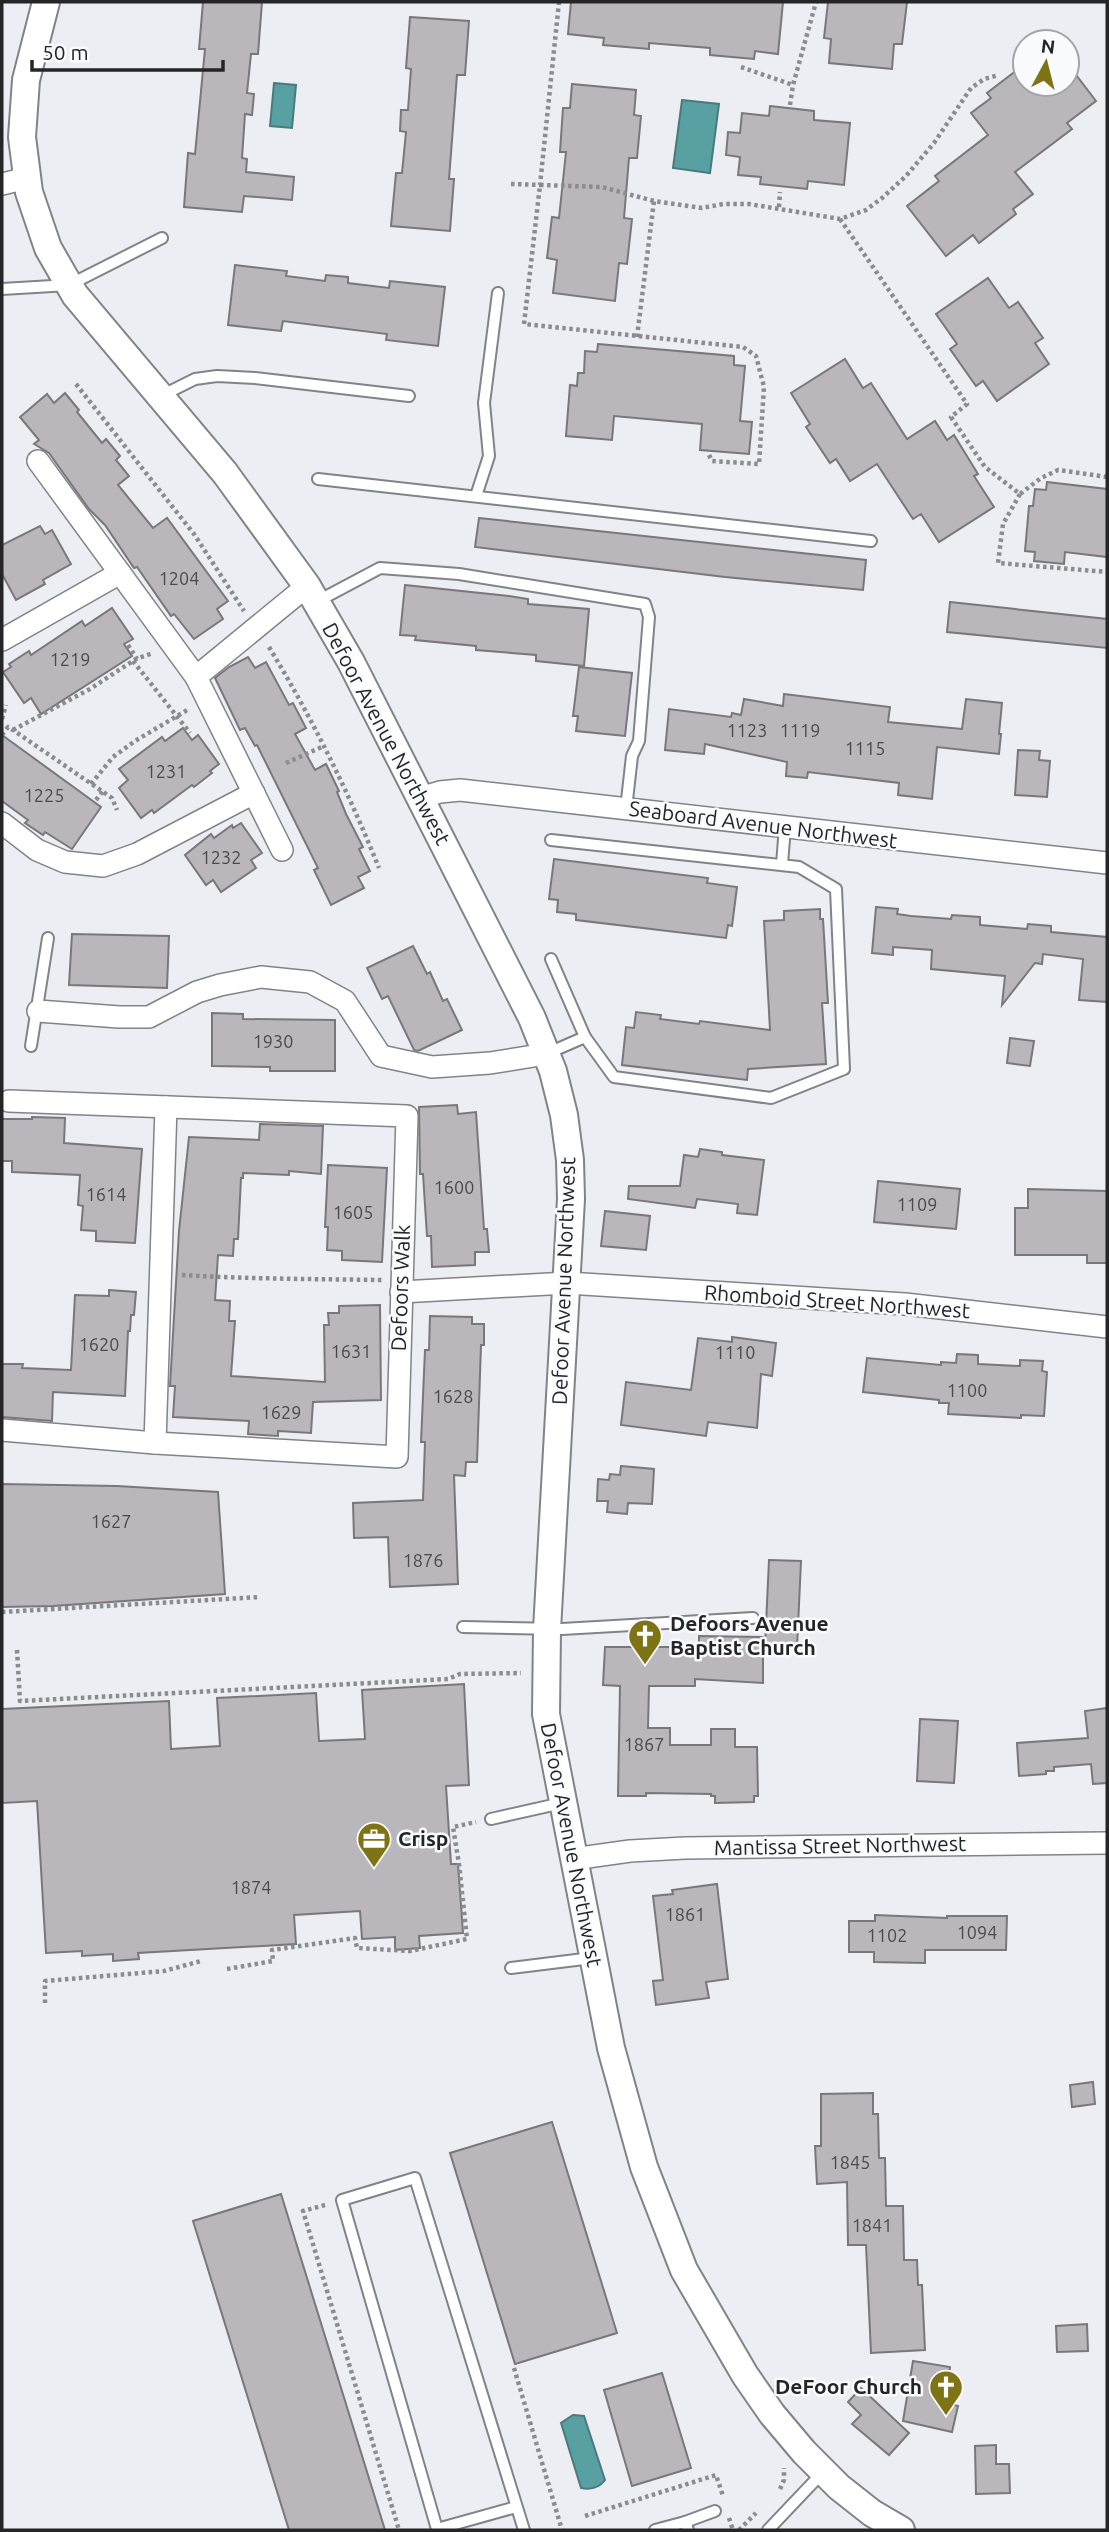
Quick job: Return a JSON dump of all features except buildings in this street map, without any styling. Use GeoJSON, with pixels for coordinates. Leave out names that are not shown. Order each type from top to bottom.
{"type":"FeatureCollection","features":[{"type":"Feature","properties":{"kind":"street","name":"Defoor Avenue Northwest"},"geometry":{"type":"LineString","coordinates":[[46,2],[26,80],[22,137],[14,181],[29,192],[48,248],[75,295],[225,473],[311,594],[351,662],[421,799],[532,1018],[553,1071],[564,1115],[570,1160],[571,1199],[547,1630],[546,1714],[611,2048],[644,2167],[684,2270],[745,2375],[772,2414],[839,2487],[872,2513],[901,2530]]}},
{"type":"Feature","properties":{"kind":"street"},"geometry":{"type":"LineString","coordinates":[[38,461],[173,645],[204,692],[282,850]]}},
{"type":"Feature","properties":{"kind":"street"},"geometry":{"type":"LineString","coordinates":[[2,640],[120,572]]}},
{"type":"Feature","properties":{"kind":"street"},"geometry":{"type":"LineString","coordinates":[[204,692],[256,628],[311,594]]}},
{"type":"Feature","properties":{"kind":"street","name":"Seaboard Avenue Northwest"},"geometry":{"type":"LineString","coordinates":[[421,799],[440,792],[460,790],[1107,863]]}},
{"type":"Feature","properties":{"kind":"street"},"geometry":{"type":"LineString","coordinates":[[2,823],[37,850],[65,862],[103,866],[137,854],[254,793]]}},
{"type":"Feature","properties":{"kind":"street"},"geometry":{"type":"LineString","coordinates":[[38,1011],[149,1017],[197,992],[261,977],[310,982],[345,1001],[381,1056],[432,1067],[490,1063],[547,1054]]}},
{"type":"Feature","properties":{"kind":"street","name":"Defoors Walk"},"geometry":{"type":"LineString","coordinates":[[2,1430],[155,1443],[397,1457],[407,1116],[9,1101]]}},
{"type":"Feature","properties":{"kind":"street"},"geometry":{"type":"LineString","coordinates":[[155,1443],[166,1107]]}},
{"type":"Feature","properties":{"kind":"street","name":"Rhomboid Street Northwest"},"geometry":{"type":"LineString","coordinates":[[401,1286],[567,1283],[905,1304],[1107,1326]]}},
{"type":"Feature","properties":{"kind":"street","name":"Mantissa Street Northwest"},"geometry":{"type":"LineString","coordinates":[[573,1859],[629,1851],[685,1848],[1107,1843]]}},
{"type":"Feature","properties":{"kind":"lane"},"geometry":{"type":"LineString","coordinates":[[2,289],[69,285],[162,238]]}},
{"type":"Feature","properties":{"kind":"lane"},"geometry":{"type":"LineString","coordinates":[[476,496],[489,456],[484,403],[498,293]]}},
{"type":"Feature","properties":{"kind":"lane"},"geometry":{"type":"LineString","coordinates":[[160,396],[195,379],[217,376],[255,377],[409,396]]}},
{"type":"Feature","properties":{"kind":"lane"},"geometry":{"type":"LineString","coordinates":[[318,479],[871,541]]}},
{"type":"Feature","properties":{"kind":"lane"},"geometry":{"type":"LineString","coordinates":[[311,594],[380,568],[459,574],[645,604],[649,617],[639,741],[632,756],[626,809]]}},
{"type":"Feature","properties":{"kind":"lane"},"geometry":{"type":"LineString","coordinates":[[782,864],[785,827]]}},
{"type":"Feature","properties":{"kind":"lane"},"geometry":{"type":"LineString","coordinates":[[551,841],[782,864],[799,867],[836,889],[844,1069],[771,1098],[614,1077],[584,1037],[551,959]]}},
{"type":"Feature","properties":{"kind":"lane"},"geometry":{"type":"LineString","coordinates":[[32,1046],[48,938]]}},
{"type":"Feature","properties":{"kind":"lane"},"geometry":{"type":"LineString","coordinates":[[547,1054],[584,1037]]}},
{"type":"Feature","properties":{"kind":"lane"},"geometry":{"type":"LineString","coordinates":[[463,1627],[547,1630],[753,1618]]}},
{"type":"Feature","properties":{"kind":"lane"},"geometry":{"type":"LineString","coordinates":[[491,1819],[562,1803]]}},
{"type":"Feature","properties":{"kind":"lane"},"geometry":{"type":"LineString","coordinates":[[511,1968],[593,1958]]}},
{"type":"Feature","properties":{"kind":"lane"},"geometry":{"type":"LineString","coordinates":[[516,2507],[438,2529],[342,2200],[415,2178],[524,2530]]}},
{"type":"Feature","properties":{"kind":"lane"},"geometry":{"type":"LineString","coordinates":[[768,2530],[824,2471]]}},
{"type":"Feature","properties":{"kind":"lane"},"geometry":{"type":"LineString","coordinates":[[655,2530],[686,2526],[721,2510]]}},
{"type":"Feature","properties":{"kind":"path"},"geometry":{"type":"LineString","coordinates":[[559,2],[524,324],[743,347],[756,356],[764,387],[759,464],[712,461],[709,455]]}},
{"type":"Feature","properties":{"kind":"path"},"geometry":{"type":"LineString","coordinates":[[790,105],[816,2]]}},
{"type":"Feature","properties":{"kind":"path"},"geometry":{"type":"LineString","coordinates":[[741,67],[793,85]]}},
{"type":"Feature","properties":{"kind":"path"},"geometry":{"type":"LineString","coordinates":[[512,184],[602,187],[654,201],[702,208],[723,204],[779,207],[840,219],[866,210],[882,198],[906,176],[934,143],[971,88],[984,79],[999,75]]}},
{"type":"Feature","properties":{"kind":"path"},"geometry":{"type":"LineString","coordinates":[[779,207],[780,192]]}},
{"type":"Feature","properties":{"kind":"path"},"geometry":{"type":"LineString","coordinates":[[637,337],[654,201]]}},
{"type":"Feature","properties":{"kind":"path"},"geometry":{"type":"LineString","coordinates":[[840,219],[967,404],[951,417],[985,467],[1020,494]]}},
{"type":"Feature","properties":{"kind":"path"},"geometry":{"type":"LineString","coordinates":[[76,384],[194,534],[298,695],[353,802],[379,868]]}},
{"type":"Feature","properties":{"kind":"path"},"geometry":{"type":"LineString","coordinates":[[1107,477],[1058,470],[1041,478],[1020,494],[1003,524],[998,563],[1107,572]]}},
{"type":"Feature","properties":{"kind":"path"},"geometry":{"type":"LineString","coordinates":[[128,645],[135,660],[190,733]]}},
{"type":"Feature","properties":{"kind":"path"},"geometry":{"type":"LineString","coordinates":[[2,736],[90,690],[135,660],[173,645]]}},
{"type":"Feature","properties":{"kind":"path"},"geometry":{"type":"LineString","coordinates":[[91,784],[113,757],[178,717],[204,692]]}},
{"type":"Feature","properties":{"kind":"path"},"geometry":{"type":"LineString","coordinates":[[6,705],[2,720],[11,729],[103,791],[112,798],[117,810]]}},
{"type":"Feature","properties":{"kind":"path"},"geometry":{"type":"LineString","coordinates":[[286,763],[324,746]]}},
{"type":"Feature","properties":{"kind":"path"},"geometry":{"type":"LineString","coordinates":[[96,800],[103,791]]}},
{"type":"Feature","properties":{"kind":"path"},"geometry":{"type":"LineString","coordinates":[[161,1274],[401,1286]]}},
{"type":"Feature","properties":{"kind":"path"},"geometry":{"type":"LineString","coordinates":[[2,1612],[260,1597]]}},
{"type":"Feature","properties":{"kind":"path"},"geometry":{"type":"LineString","coordinates":[[17,1650],[20,1701],[448,1679],[460,1674],[522,1672]]}},
{"type":"Feature","properties":{"kind":"path"},"geometry":{"type":"LineString","coordinates":[[227,1969],[273,1961],[272,1950],[355,1938],[357,1948],[410,1951],[467,1939],[453,1827],[491,1819]]}},
{"type":"Feature","properties":{"kind":"path"},"geometry":{"type":"LineString","coordinates":[[45,2003],[45,1981],[164,1971],[201,1961]]}},
{"type":"Feature","properties":{"kind":"path"},"geometry":{"type":"LineString","coordinates":[[303,2211],[399,2530]]}},
{"type":"Feature","properties":{"kind":"path"},"geometry":{"type":"LineString","coordinates":[[514,2368],[562,2530]]}},
{"type":"Feature","properties":{"kind":"path"},"geometry":{"type":"LineString","coordinates":[[771,2497],[780,2489],[784,2480],[782,2464]]}},
{"type":"Feature","properties":{"kind":"path"},"geometry":{"type":"LineString","coordinates":[[585,2516],[716,2475],[723,2497]]}},
{"type":"Feature","properties":{"kind":"path"},"geometry":{"type":"LineString","coordinates":[[739,2530],[763,2506]]}},
{"type":"Feature","properties":{"kind":"path"},"geometry":{"type":"LineString","coordinates":[[721,2510],[733,2530]]}},
{"type":"Feature","properties":{"kind":"water"},"geometry":{"type":"Polygon","coordinates":[[[274,83],[296,85],[292,128],[270,126],[274,83]]]}},
{"type":"Feature","properties":{"kind":"water"},"geometry":{"type":"Polygon","coordinates":[[[682,100],[719,104],[710,173],[673,168],[682,100]]]}},
{"type":"Feature","properties":{"kind":"water"},"geometry":{"type":"Polygon","coordinates":[[[573,2415],[584,2416],[605,2480],[594,2488],[581,2488],[561,2423],[573,2415]]]}},
{"type":"Feature","properties":{"kind":"place","name":"Defoors Avenue Baptist Church"},"geometry":{"type":"Point","coordinates":[645,1666]}},
{"type":"Feature","properties":{"kind":"place","name":"Crisp"},"geometry":{"type":"Point","coordinates":[374,1869]}},
{"type":"Feature","properties":{"kind":"place","name":"DeFoor Church"},"geometry":{"type":"Point","coordinates":[946,2417]}}]}
